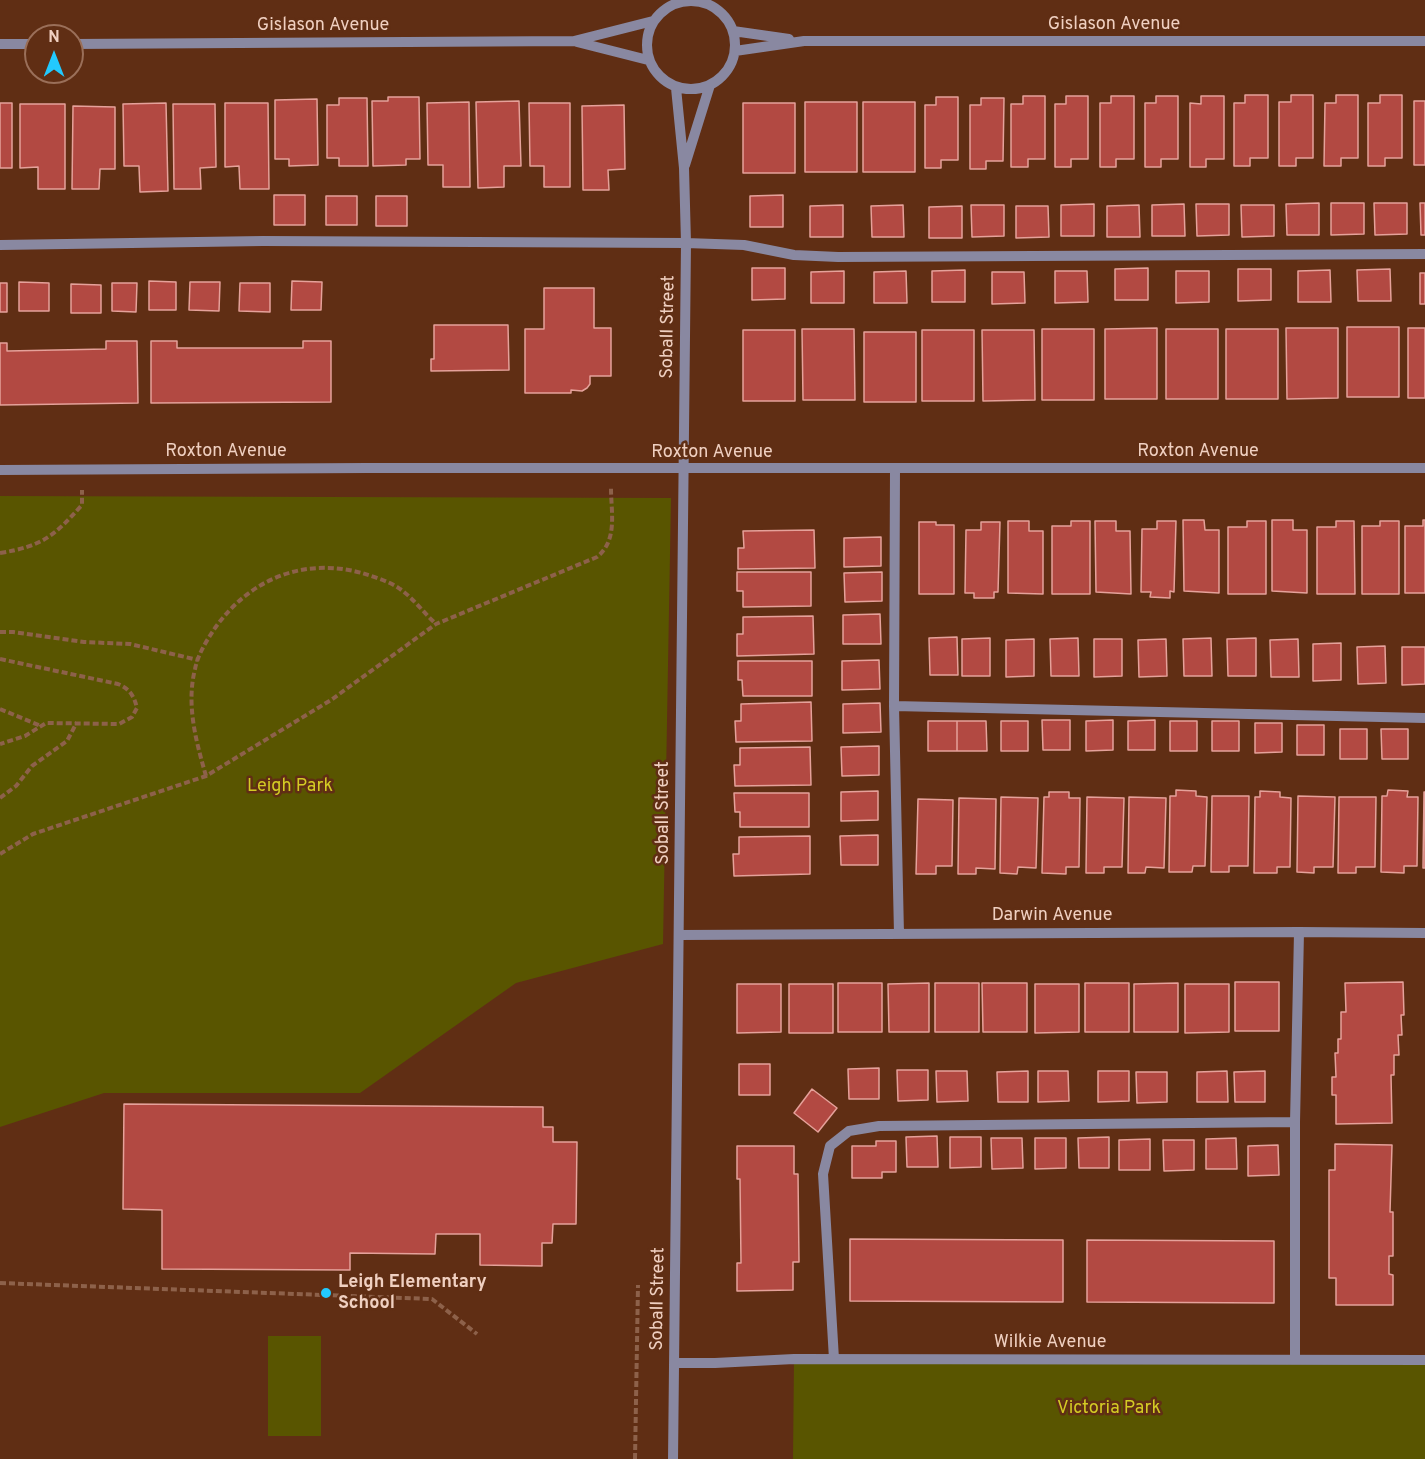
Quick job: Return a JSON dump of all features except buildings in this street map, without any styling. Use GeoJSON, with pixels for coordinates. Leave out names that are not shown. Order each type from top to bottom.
{"type":"FeatureCollection","features":[{"type":"Feature","properties":{"kind":"street"},"geometry":{"type":"LineString","coordinates":[[679,1],[710,3],[728,21],[733,31],[735,51],[729,70],[710,85],[696,90],[676,88],[659,77],[648,60],[646,40],[653,21],[664,10],[679,1]]}},
{"type":"Feature","properties":{"kind":"street","name":"Gislason Avenue"},"geometry":{"type":"LineString","coordinates":[[84,44],[574,41],[653,21]]}},
{"type":"Feature","properties":{"kind":"street","name":"Gislason Avenue"},"geometry":{"type":"LineString","coordinates":[[733,31],[804,41],[1425,41]]}},
{"type":"Feature","properties":{"kind":"street","name":"Gislason Avenue"},"geometry":{"type":"LineString","coordinates":[[574,41],[648,60]]}},
{"type":"Feature","properties":{"kind":"street","name":"Gislason Avenue"},"geometry":{"type":"LineString","coordinates":[[735,51],[804,41]]}},
{"type":"Feature","properties":{"kind":"street"},"geometry":{"type":"LineString","coordinates":[[0,44],[24,44]]}},
{"type":"Feature","properties":{"kind":"street","name":"Soball Street"},"geometry":{"type":"LineString","coordinates":[[684,168],[710,85]]}},
{"type":"Feature","properties":{"kind":"street","name":"Soball Street"},"geometry":{"type":"LineString","coordinates":[[673,1459],[686,243],[684,168],[676,88]]}},
{"type":"Feature","properties":{"kind":"street"},"geometry":{"type":"LineString","coordinates":[[0,245],[263,241],[686,243],[744,245],[794,255],[838,257],[1425,254]]}},
{"type":"Feature","properties":{"kind":"street","name":"Roxton Avenue"},"geometry":{"type":"LineString","coordinates":[[0,470],[1425,468]]}},
{"type":"Feature","properties":{"kind":"street"},"geometry":{"type":"LineString","coordinates":[[895,469],[894,706],[899,934]]}},
{"type":"Feature","properties":{"kind":"street"},"geometry":{"type":"LineString","coordinates":[[894,706],[1425,718]]}},
{"type":"Feature","properties":{"kind":"street"},"geometry":{"type":"LineString","coordinates":[[1295,1360],[1295,1122],[1299,932]]}},
{"type":"Feature","properties":{"kind":"street","name":"Darwin Avenue"},"geometry":{"type":"LineString","coordinates":[[679,935],[1425,933]]}},
{"type":"Feature","properties":{"kind":"street"},"geometry":{"type":"LineString","coordinates":[[834,1359],[823,1174],[830,1146],[849,1131],[879,1126],[1295,1122]]}},
{"type":"Feature","properties":{"kind":"street","name":"Wilkie Avenue"},"geometry":{"type":"LineString","coordinates":[[674,1363],[834,1359],[1425,1360]]}},
{"type":"Feature","properties":{"kind":"path"},"geometry":{"type":"LineString","coordinates":[[0,854],[33,834],[206,776],[330,700],[436,624],[597,557],[611,540],[611,469]]}},
{"type":"Feature","properties":{"kind":"path"},"geometry":{"type":"LineString","coordinates":[[0,553],[26,549],[49,538],[67,521],[82,505],[82,470]]}},
{"type":"Feature","properties":{"kind":"path"},"geometry":{"type":"LineString","coordinates":[[206,776],[195,738],[190,699],[195,668],[207,639],[228,610],[252,590],[278,576],[312,568],[342,568],[375,577],[399,588],[436,624]]}},
{"type":"Feature","properties":{"kind":"path"},"geometry":{"type":"LineString","coordinates":[[0,632],[84,642],[130,644],[198,660]]}},
{"type":"Feature","properties":{"kind":"path"},"geometry":{"type":"LineString","coordinates":[[0,659],[118,684],[127,688],[135,698],[137,708],[132,717],[119,724],[46,723],[26,736],[0,744]]}},
{"type":"Feature","properties":{"kind":"path"},"geometry":{"type":"LineString","coordinates":[[0,709],[41,726]]}},
{"type":"Feature","properties":{"kind":"path"},"geometry":{"type":"LineString","coordinates":[[0,798],[16,786],[32,766],[67,741],[77,722]]}},
{"type":"Feature","properties":{"kind":"path"},"geometry":{"type":"LineString","coordinates":[[0,1283],[432,1299],[477,1334]]}},
{"type":"Feature","properties":{"kind":"path"},"geometry":{"type":"LineString","coordinates":[[635,1459],[638,1285]]}},
{"type":"Feature","properties":{"kind":"green space","name":"Leigh Park"},"geometry":{"type":"Polygon","coordinates":[[[0,496],[671,498],[663,944],[516,983],[360,1093],[104,1093],[0,1127],[0,496]]]}},
{"type":"Feature","properties":{"kind":"green space"},"geometry":{"type":"Polygon","coordinates":[[[268,1336],[321,1336],[321,1436],[268,1436],[268,1336]]]}},
{"type":"Feature","properties":{"kind":"green space","name":"Victoria Park"},"geometry":{"type":"Polygon","coordinates":[[[794,1359],[1425,1360],[1425,1459],[793,1459],[794,1359]]]}},
{"type":"Feature","properties":{"kind":"place","name":"Leigh Elementary School"},"geometry":{"type":"Point","coordinates":[326,1293]}}]}
